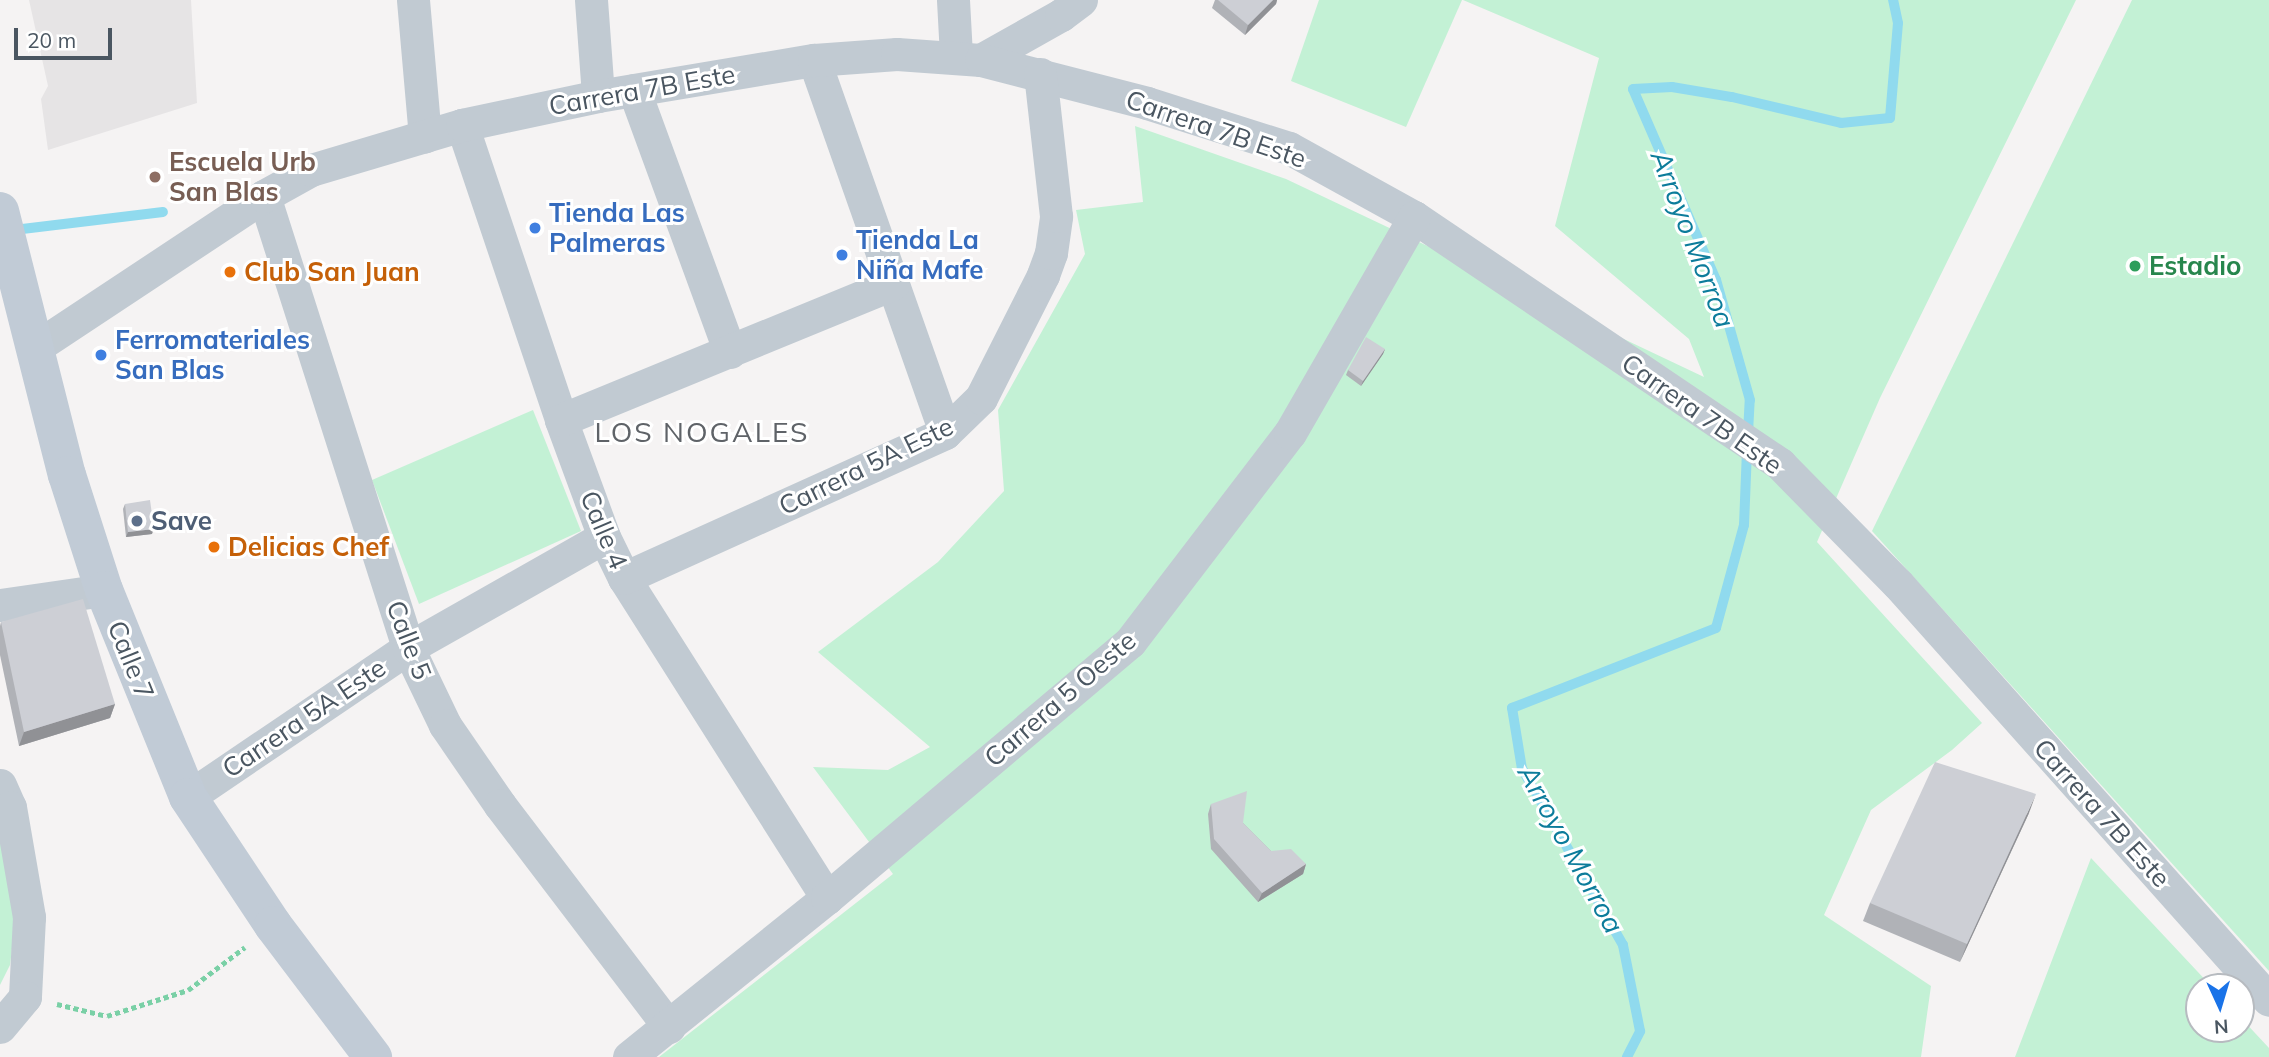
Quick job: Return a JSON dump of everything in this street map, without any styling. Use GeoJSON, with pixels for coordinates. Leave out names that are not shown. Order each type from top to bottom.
{"type":"FeatureCollection","features":[{"type":"Feature","properties":{"kind":"street"},"geometry":{"type":"LineString","coordinates":[[413,0],[425,136]]}},
{"type":"Feature","properties":{"kind":"street"},"geometry":{"type":"LineString","coordinates":[[590,0],[598,96]]}},
{"type":"Feature","properties":{"kind":"street"},"geometry":{"type":"LineString","coordinates":[[953,0],[968,58],[1061,15],[1082,0]]}},
{"type":"Feature","properties":{"kind":"street","name":"Carrera 7B Este"},"geometry":{"type":"LineString","coordinates":[[33,349],[264,195],[311,170],[462,125],[598,96],[814,60],[897,54],[968,58],[1147,103],[1289,148],[1414,217],[1780,464],[1898,584],[2269,1000]]}},
{"type":"Feature","properties":{"kind":"street"},"geometry":{"type":"LineString","coordinates":[[814,60],[945,433]]}},
{"type":"Feature","properties":{"kind":"street","name":"Carrera 5A Este"},"geometry":{"type":"LineString","coordinates":[[624,578],[945,433],[981,398],[1043,275],[1051,253],[1056,216],[1040,74]]}},
{"type":"Feature","properties":{"kind":"street"},"geometry":{"type":"LineString","coordinates":[[634,90],[730,352]]}},
{"type":"Feature","properties":{"kind":"street","name":"Calle 4"},"geometry":{"type":"LineString","coordinates":[[462,125],[561,420],[604,537],[624,578],[827,898]]}},
{"type":"Feature","properties":{"kind":"street","name":"Calle 5"},"geometry":{"type":"LineString","coordinates":[[264,195],[408,648],[445,725],[500,805],[670,1027]]}},
{"type":"Feature","properties":{"kind":"street","name":"Carrera 5 Oeste"},"geometry":{"type":"LineString","coordinates":[[629,1057],[670,1027],[827,898],[1130,642],[1290,433],[1414,217]]}},
{"type":"Feature","properties":{"kind":"street","name":"Calle 7"},"geometry":{"type":"LineString","coordinates":[[3,226],[67,475],[104,590],[188,797],[273,925],[373,1057]]}},
{"type":"Feature","properties":{"kind":"street"},"geometry":{"type":"LineString","coordinates":[[561,420],[893,284]]}},
{"type":"Feature","properties":{"kind":"street","name":"Carrera 5A Este"},"geometry":{"type":"LineString","coordinates":[[188,797],[408,648],[604,537]]}},
{"type":"Feature","properties":{"kind":"street"},"geometry":{"type":"LineString","coordinates":[[0,604],[104,590]]}},
{"type":"Feature","properties":{"kind":"street"},"geometry":{"type":"LineString","coordinates":[[0,1027],[25,997],[29,917],[3,802]]}},
{"type":"Feature","properties":{"kind":"path"},"geometry":{"type":"LineString","coordinates":[[25,997],[107,1016],[188,990],[273,925]]}},
{"type":"Feature","properties":{"kind":"shaded area"},"geometry":{"type":"Polygon","coordinates":[[[29,0],[191,0],[197,103],[48,150],[41,99],[48,86],[29,0]]]}},
{"type":"Feature","properties":{"kind":"green space"},"geometry":{"type":"Polygon","coordinates":[[[1319,0],[1462,0],[1406,127],[1291,81],[1319,0]]]}},
{"type":"Feature","properties":{"kind":"green space"},"geometry":{"type":"Polygon","coordinates":[[[1463,0],[2076,0],[1880,398],[1817,542],[1982,723],[1952,750],[1871,810],[1824,915],[1931,986],[1921,1057],[659,1057],[893,874],[813,767],[888,770],[930,747],[818,652],[938,562],[1004,491],[998,410],[1085,254],[1076,210],[1143,202],[1135,126],[1286,179],[1704,377],[1689,339],[1555,226],[1599,58],[1463,0]]]}},
{"type":"Feature","properties":{"kind":"green space","name":"Estadio"},"geometry":{"type":"Polygon","coordinates":[[[2132,0],[2269,0],[2269,971],[1872,531],[2132,0]]]}},
{"type":"Feature","properties":{"kind":"green space"},"geometry":{"type":"Polygon","coordinates":[[[533,410],[581,531],[419,604],[372,480],[533,410]]]}},
{"type":"Feature","properties":{"kind":"green space"},"geometry":{"type":"Polygon","coordinates":[[[0,834],[17,908],[10,965],[0,985],[0,834]]]}},
{"type":"Feature","properties":{"kind":"green space"},"geometry":{"type":"Polygon","coordinates":[[[2091,858],[2199,973],[2185,973],[2185,1043],[2255,1043],[2255,1033],[2269,1048],[2269,1057],[2015,1057],[2091,858]]]}},
{"type":"Feature","properties":{"kind":"building"},"geometry":{"type":"Polygon","coordinates":[[[1218,0],[1273,0],[1248,25],[1218,0]]]}},
{"type":"Feature","properties":{"kind":"building"},"geometry":{"type":"Polygon","coordinates":[[[1366,337],[1385,349],[1363,381],[1348,370],[1366,337]]]}},
{"type":"Feature","properties":{"kind":"building","name":"Save"},"geometry":{"type":"Polygon","coordinates":[[[150,500],[154,529],[128,532],[125,504],[150,500]]]}},
{"type":"Feature","properties":{"kind":"building"},"geometry":{"type":"Polygon","coordinates":[[[83,599],[115,704],[24,732],[1,622],[83,599]]]}},
{"type":"Feature","properties":{"kind":"building"},"geometry":{"type":"Polygon","coordinates":[[[1935,762],[2036,794],[1967,944],[1870,903],[1935,762]]]}},
{"type":"Feature","properties":{"kind":"building"},"geometry":{"type":"Polygon","coordinates":[[[1247,791],[1243,823],[1271,851],[1291,849],[1306,864],[1262,893],[1214,839],[1211,804],[1247,791]]]}},
{"type":"Feature","properties":{"kind":"waterway","name":"Arroyo Morroa"},"geometry":{"type":"LineString","coordinates":[[1748,433],[1750,400],[1716,280],[1633,89],[1672,87],[1732,97],[1841,123],[1890,118],[1898,23],[1893,0]]}},
{"type":"Feature","properties":{"kind":"waterway"},"geometry":{"type":"LineString","coordinates":[[14,230],[163,212]]}},
{"type":"Feature","properties":{"kind":"waterway","name":"Arroyo Morroa"},"geometry":{"type":"LineString","coordinates":[[1627,1057],[1640,1031],[1623,945],[1522,769],[1512,708],[1716,628],[1744,525],[1747,449]]}},
{"type":"Feature","properties":{"kind":"place","name":"Escuela Urb San Blas"},"geometry":{"type":"Point","coordinates":[155,177]}},
{"type":"Feature","properties":{"kind":"place","name":"Tienda Las Palmeras"},"geometry":{"type":"Point","coordinates":[535,228]}},
{"type":"Feature","properties":{"kind":"place","name":"Tienda La Niña Mafe"},"geometry":{"type":"Point","coordinates":[842,255]}},
{"type":"Feature","properties":{"kind":"place","name":"Estadio"},"geometry":{"type":"Point","coordinates":[2135,266]}},
{"type":"Feature","properties":{"kind":"place","name":"Club San Juan"},"geometry":{"type":"Point","coordinates":[230,272]}},
{"type":"Feature","properties":{"kind":"place","name":"Ferromateriales San Blas"},"geometry":{"type":"Point","coordinates":[101,355]}},
{"type":"Feature","properties":{"kind":"place","name":"Save"},"geometry":{"type":"Point","coordinates":[137,521]}},
{"type":"Feature","properties":{"kind":"place","name":"Delicias Chef"},"geometry":{"type":"Point","coordinates":[214,547]}},
{"type":"Feature","properties":{"kind":"district","name":"LOS NOGALES"},"geometry":{"type":"Point","coordinates":[702,432]}}]}
